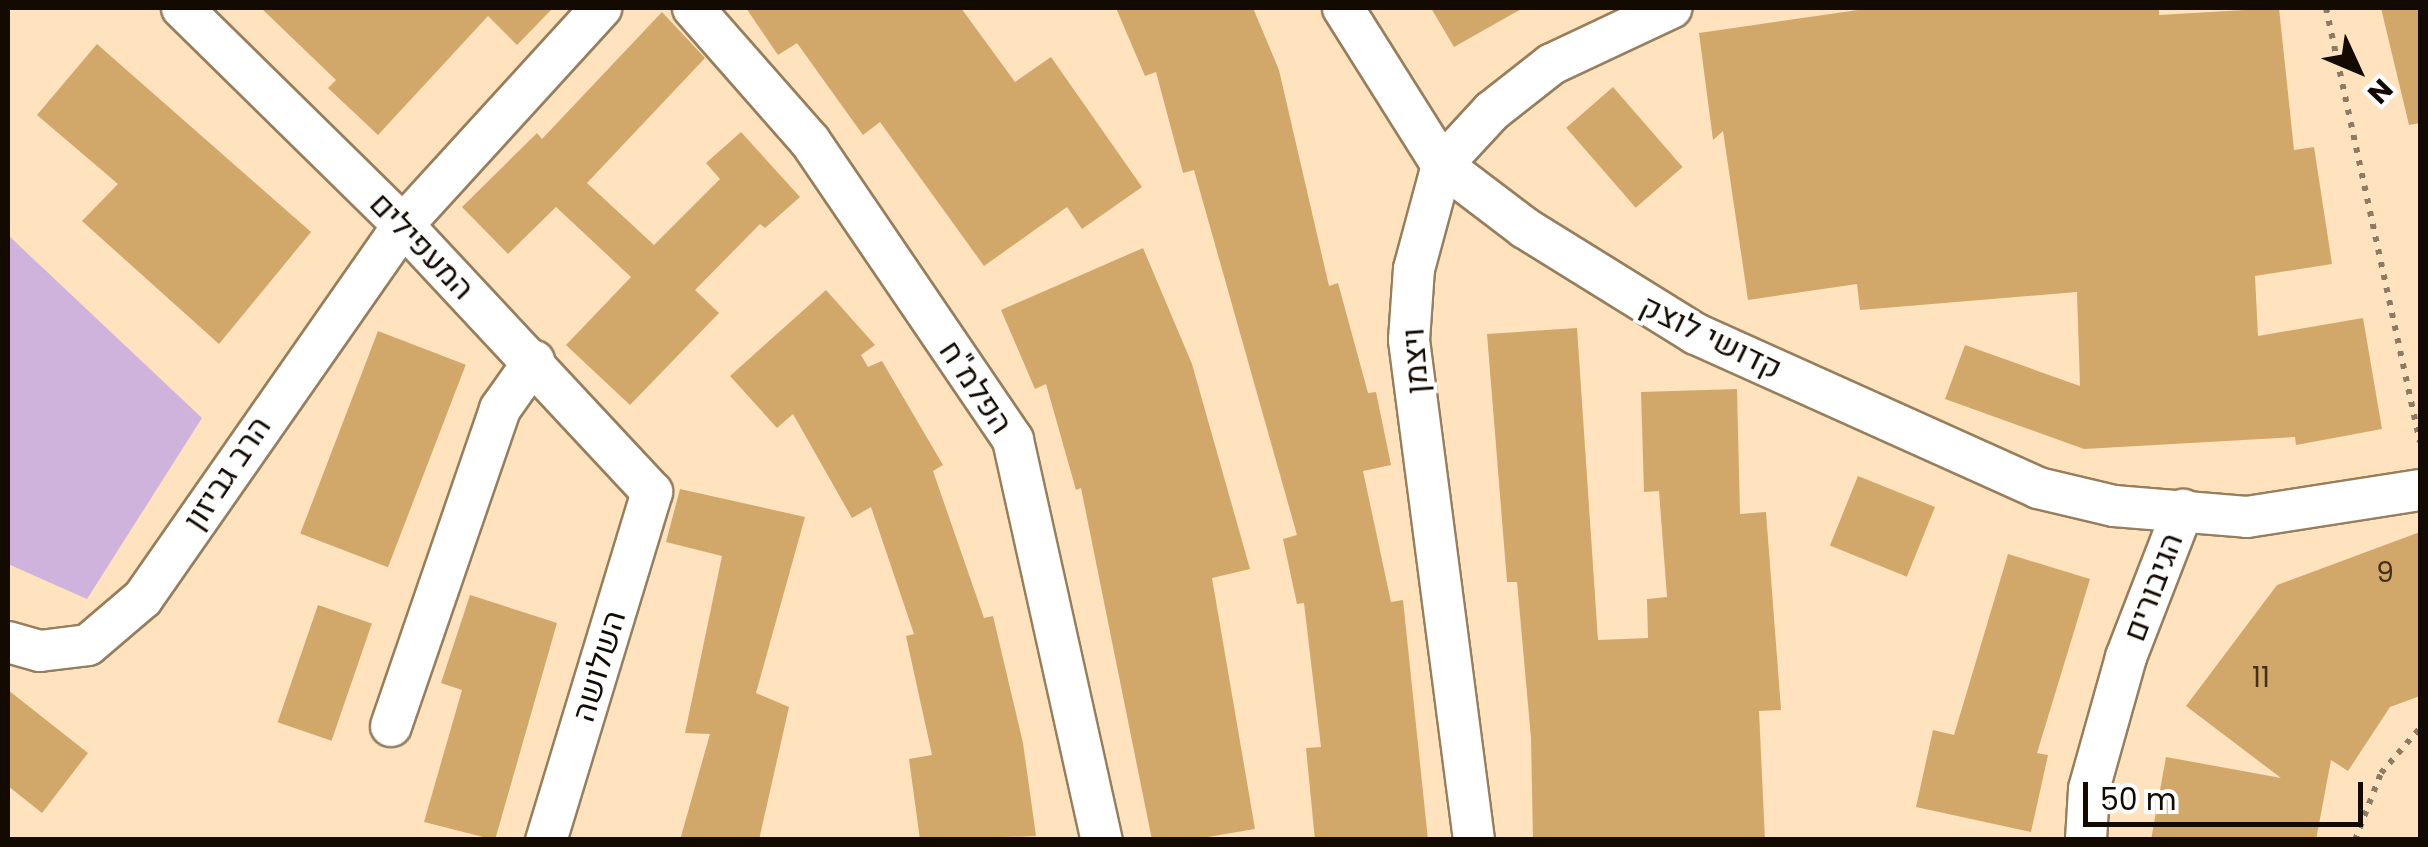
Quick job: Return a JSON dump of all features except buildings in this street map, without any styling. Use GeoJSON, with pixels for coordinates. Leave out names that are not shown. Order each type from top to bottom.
{"type":"FeatureCollection","features":[{"type":"Feature","properties":{"kind":"street","name":"המעפילים"},"geometry":{"type":"LineString","coordinates":[[182,8],[403,225],[534,361],[652,492]]}},
{"type":"Feature","properties":{"kind":"street"},"geometry":{"type":"LineString","coordinates":[[403,225],[602,8]]}},
{"type":"Feature","properties":{"kind":"street","name":"הפלמ\"ח"},"geometry":{"type":"LineString","coordinates":[[693,8],[810,142],[1013,440],[1102,840]]}},
{"type":"Feature","properties":{"kind":"street","name":"קדושי לוצק"},"geometry":{"type":"LineString","coordinates":[[1343,8],[1442,166],[1608,285],[1696,334],[2038,488],[2114,506],[2183,510]]}},
{"type":"Feature","properties":{"kind":"street","name":"ויצמן"},"geometry":{"type":"LineString","coordinates":[[1474,840],[1409,340],[1414,269],[1442,166],[1492,111],[1552,64],[1671,8]]}},
{"type":"Feature","properties":{"kind":"street","name":"הרב גביזון"},"geometry":{"type":"LineString","coordinates":[[8,642],[40,651],[88,645],[143,598],[403,225]]}},
{"type":"Feature","properties":{"kind":"street"},"geometry":{"type":"LineString","coordinates":[[391,726],[500,408],[534,361]]}},
{"type":"Feature","properties":{"kind":"street","name":"הגיבורים"},"geometry":{"type":"LineString","coordinates":[[2086,840],[2088,788],[2126,657],[2183,510],[2247,517],[2420,490]]}},
{"type":"Feature","properties":{"kind":"street","name":"השלושה"},"geometry":{"type":"LineString","coordinates":[[546,840],[652,492]]}},
{"type":"Feature","properties":{"kind":"path"},"geometry":{"type":"LineString","coordinates":[[2326,8],[2420,442]]}},
{"type":"Feature","properties":{"kind":"path"},"geometry":{"type":"LineString","coordinates":[[2356,840],[2381,773],[2420,728]]}},
{"type":"Feature","properties":{"kind":"shaded area"},"geometry":{"type":"Polygon","coordinates":[[[8,235],[202,418],[87,599],[8,564],[8,235]]]}}]}
